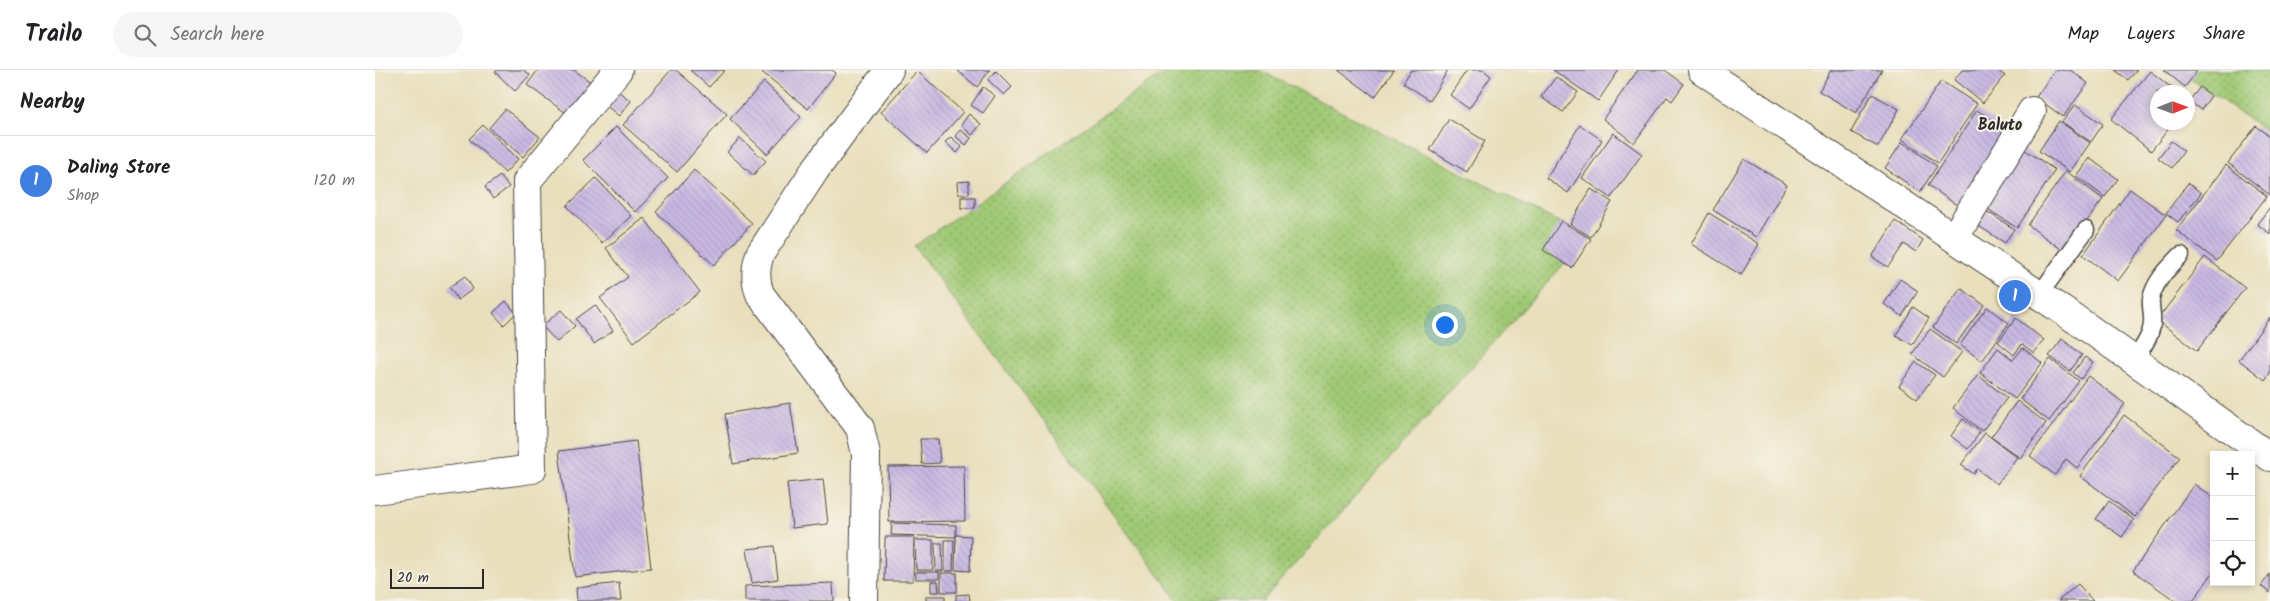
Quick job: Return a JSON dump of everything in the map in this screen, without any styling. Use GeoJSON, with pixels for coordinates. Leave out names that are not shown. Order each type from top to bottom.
{"type":"FeatureCollection","features":[{"type":"Feature","properties":{"kind":"street"},"geometry":{"type":"LineString","coordinates":[[375,490],[532,469],[527,180],[618,70]]}},
{"type":"Feature","properties":{"kind":"street"},"geometry":{"type":"LineString","coordinates":[[863,601],[867,454],[864,437],[860,428],[759,294],[756,281],[756,266],[760,254],[815,170],[889,70]]}},
{"type":"Feature","properties":{"kind":"street"},"geometry":{"type":"LineString","coordinates":[[1702,70],[2039,295],[2270,457]]}},
{"type":"Feature","properties":{"kind":"street"},"geometry":{"type":"LineString","coordinates":[[1954,238],[2031,111]]}},
{"type":"Feature","properties":{"kind":"lane"},"geometry":{"type":"LineString","coordinates":[[2039,295],[2086,230]]}},
{"type":"Feature","properties":{"kind":"lane"},"geometry":{"type":"LineString","coordinates":[[2134,361],[2149,336],[2152,324],[2151,300],[2154,289],[2162,275],[2181,255]]}},
{"type":"Feature","properties":{"kind":"green space"},"geometry":{"type":"Polygon","coordinates":[[[1168,70],[1259,70],[1588,237],[1262,601],[1178,601],[914,246],[1168,70]]]}},
{"type":"Feature","properties":{"kind":"green space"},"geometry":{"type":"Polygon","coordinates":[[[2178,70],[2270,70],[2270,134],[2178,70]]]}},
{"type":"Feature","properties":{"kind":"building"},"geometry":{"type":"Polygon","coordinates":[[[497,70],[524,70],[530,75],[515,91],[495,72],[497,70]]]}},
{"type":"Feature","properties":{"kind":"building"},"geometry":{"type":"Polygon","coordinates":[[[538,70],[574,70],[596,86],[573,118],[527,85],[538,70]]]}},
{"type":"Feature","properties":{"kind":"building"},"geometry":{"type":"Polygon","coordinates":[[[671,70],[676,70],[727,114],[677,172],[623,125],[671,70]]]}},
{"type":"Feature","properties":{"kind":"building"},"geometry":{"type":"Polygon","coordinates":[[[690,70],[725,70],[709,87],[690,70]]]}},
{"type":"Feature","properties":{"kind":"building"},"geometry":{"type":"Polygon","coordinates":[[[764,70],[832,70],[836,73],[808,109],[762,72],[764,70]]]}},
{"type":"Feature","properties":{"kind":"building"},"geometry":{"type":"Polygon","coordinates":[[[957,70],[990,70],[977,87],[957,70]]]}},
{"type":"Feature","properties":{"kind":"building"},"geometry":{"type":"Polygon","coordinates":[[[1338,70],[1394,70],[1375,97],[1338,70]]]}},
{"type":"Feature","properties":{"kind":"building"},"geometry":{"type":"Polygon","coordinates":[[[1411,70],[1448,70],[1430,100],[1403,83],[1411,70]]]}},
{"type":"Feature","properties":{"kind":"building"},"geometry":{"type":"Polygon","coordinates":[[[1467,70],[1483,70],[1491,76],[1469,109],[1450,95],[1467,70]]]}},
{"type":"Feature","properties":{"kind":"building"},"geometry":{"type":"Polygon","coordinates":[[[1553,70],[1619,70],[1598,101],[1553,70]]]}},
{"type":"Feature","properties":{"kind":"building"},"geometry":{"type":"Polygon","coordinates":[[[1638,70],[1665,70],[1684,84],[1672,101],[1667,97],[1634,143],[1603,119],[1638,70]]]}},
{"type":"Feature","properties":{"kind":"building"},"geometry":{"type":"Polygon","coordinates":[[[1831,70],[1882,70],[1856,113],[1819,91],[1831,70]]]}},
{"type":"Feature","properties":{"kind":"building"},"geometry":{"type":"Polygon","coordinates":[[[1962,70],[1997,70],[2005,76],[1983,103],[1954,80],[1962,70]]]}},
{"type":"Feature","properties":{"kind":"building"},"geometry":{"type":"Polygon","coordinates":[[[2055,70],[2070,70],[2088,83],[2063,117],[2036,97],[2055,70]]]}},
{"type":"Feature","properties":{"kind":"building"},"geometry":{"type":"Polygon","coordinates":[[[2115,70],[2137,70],[2128,80],[2115,70]]]}},
{"type":"Feature","properties":{"kind":"building"},"geometry":{"type":"Polygon","coordinates":[[[2164,70],[2198,70],[2187,85],[2183,85],[2164,70]]]}},
{"type":"Feature","properties":{"kind":"building"},"geometry":{"type":"Polygon","coordinates":[[[917,71],[963,112],[927,153],[881,112],[917,71]]]}},
{"type":"Feature","properties":{"kind":"building"},"geometry":{"type":"Polygon","coordinates":[[[996,71],[1012,87],[1004,95],[988,80],[996,71]]]}},
{"type":"Feature","properties":{"kind":"building"},"geometry":{"type":"Polygon","coordinates":[[[2150,71],[2168,85],[2150,85],[2150,130],[2168,130],[2151,151],[2111,119],[2150,71]]]}},
{"type":"Feature","properties":{"kind":"building"},"geometry":{"type":"Polygon","coordinates":[[[1556,77],[1578,92],[1563,112],[1541,97],[1556,77]]]}},
{"type":"Feature","properties":{"kind":"building"},"geometry":{"type":"Polygon","coordinates":[[[1941,81],[1977,104],[1938,163],[1902,139],[1941,81]]]}},
{"type":"Feature","properties":{"kind":"building"},"geometry":{"type":"Polygon","coordinates":[[[764,82],[801,117],[767,154],[730,119],[764,82]]]}},
{"type":"Feature","properties":{"kind":"building"},"geometry":{"type":"Polygon","coordinates":[[[983,87],[995,96],[983,113],[971,105],[983,87]]]}},
{"type":"Feature","properties":{"kind":"building"},"geometry":{"type":"Polygon","coordinates":[[[2200,87],[2211,96],[2201,110],[2195,106],[2195,93],[2200,87]]]}},
{"type":"Feature","properties":{"kind":"building"},"geometry":{"type":"Polygon","coordinates":[[[614,88],[631,101],[619,116],[603,103],[614,88]]]}},
{"type":"Feature","properties":{"kind":"building"},"geometry":{"type":"Polygon","coordinates":[[[1872,94],[1899,109],[1878,147],[1851,132],[1872,94]]]}},
{"type":"Feature","properties":{"kind":"building"},"geometry":{"type":"Polygon","coordinates":[[[2075,105],[2103,124],[2091,142],[2062,122],[2075,105]]]}},
{"type":"Feature","properties":{"kind":"building"},"geometry":{"type":"Polygon","coordinates":[[[505,109],[540,137],[523,157],[489,128],[505,109]]]}},
{"type":"Feature","properties":{"kind":"building"},"geometry":{"type":"Polygon","coordinates":[[[1977,110],[2007,130],[1958,206],[1928,185],[1977,110]]]}},
{"type":"Feature","properties":{"kind":"building"},"geometry":{"type":"Polygon","coordinates":[[[969,114],[981,124],[972,135],[961,125],[969,114]]]}},
{"type":"Feature","properties":{"kind":"building"},"geometry":{"type":"Polygon","coordinates":[[[1449,119],[1485,141],[1467,172],[1430,150],[1449,119]]]}},
{"type":"Feature","properties":{"kind":"building"},"geometry":{"type":"Polygon","coordinates":[[[2059,121],[2090,143],[2070,172],[2039,151],[2059,121]]]}},
{"type":"Feature","properties":{"kind":"building"},"geometry":{"type":"Polygon","coordinates":[[[483,125],[518,159],[505,173],[469,139],[483,125]]]}},
{"type":"Feature","properties":{"kind":"building"},"geometry":{"type":"Polygon","coordinates":[[[1580,125],[1602,140],[1568,193],[1546,178],[1580,125]]]}},
{"type":"Feature","properties":{"kind":"building"},"geometry":{"type":"Polygon","coordinates":[[[2256,126],[2270,136],[2270,195],[2228,163],[2256,126]]]}},
{"type":"Feature","properties":{"kind":"building"},"geometry":{"type":"Polygon","coordinates":[[[616,127],[668,178],[635,212],[583,160],[616,127]]]}},
{"type":"Feature","properties":{"kind":"building"},"geometry":{"type":"Polygon","coordinates":[[[960,130],[971,138],[966,145],[955,136],[960,130]]]}},
{"type":"Feature","properties":{"kind":"building"},"geometry":{"type":"Polygon","coordinates":[[[1613,133],[1642,154],[1611,198],[1582,178],[1613,133]]]}},
{"type":"Feature","properties":{"kind":"building"},"geometry":{"type":"Polygon","coordinates":[[[951,137],[962,147],[957,153],[945,142],[951,137]]]}},
{"type":"Feature","properties":{"kind":"building"},"geometry":{"type":"Polygon","coordinates":[[[740,138],[766,161],[753,175],[727,152],[740,138]]]}},
{"type":"Feature","properties":{"kind":"building"},"geometry":{"type":"Polygon","coordinates":[[[2171,141],[2184,151],[2172,168],[2158,158],[2171,141]]]}},
{"type":"Feature","properties":{"kind":"building"},"geometry":{"type":"Polygon","coordinates":[[[1902,142],[1937,166],[1920,192],[1885,168],[1902,142]]]}},
{"type":"Feature","properties":{"kind":"building"},"geometry":{"type":"Polygon","coordinates":[[[2021,147],[2055,170],[2017,228],[1983,206],[2021,147]]]}},
{"type":"Feature","properties":{"kind":"building"},"geometry":{"type":"Polygon","coordinates":[[[2089,158],[2118,179],[2105,197],[2076,176],[2089,158]]]}},
{"type":"Feature","properties":{"kind":"building"},"geometry":{"type":"Polygon","coordinates":[[[1744,159],[1787,185],[1756,237],[1713,210],[1744,159]]]}},
{"type":"Feature","properties":{"kind":"building"},"geometry":{"type":"Polygon","coordinates":[[[2226,165],[2267,196],[2217,261],[2176,230],[2226,165]]]}},
{"type":"Feature","properties":{"kind":"building"},"geometry":{"type":"Polygon","coordinates":[[[694,170],[752,223],[714,265],[656,212],[694,170]]]}},
{"type":"Feature","properties":{"kind":"building"},"geometry":{"type":"Polygon","coordinates":[[[2066,171],[2103,199],[2065,252],[2028,225],[2066,171]]]}},
{"type":"Feature","properties":{"kind":"building"},"geometry":{"type":"Polygon","coordinates":[[[500,176],[509,187],[493,199],[485,187],[500,176]]]}},
{"type":"Feature","properties":{"kind":"building"},"geometry":{"type":"Polygon","coordinates":[[[596,178],[631,216],[602,243],[567,206],[596,178]]]}},
{"type":"Feature","properties":{"kind":"building"},"geometry":{"type":"Polygon","coordinates":[[[969,181],[969,194],[958,194],[957,182],[969,181]]]}},
{"type":"Feature","properties":{"kind":"building"},"geometry":{"type":"Polygon","coordinates":[[[2188,183],[2201,193],[2178,222],[2166,213],[2188,183]]]}},
{"type":"Feature","properties":{"kind":"building"},"geometry":{"type":"Polygon","coordinates":[[[1591,189],[1612,202],[1591,237],[1570,224],[1591,189]]]}},
{"type":"Feature","properties":{"kind":"building"},"geometry":{"type":"Polygon","coordinates":[[[2130,189],[2166,215],[2118,281],[2083,255],[2130,189]]]}},
{"type":"Feature","properties":{"kind":"building"},"geometry":{"type":"Polygon","coordinates":[[[961,197],[975,197],[975,208],[961,208],[961,197]]]}},
{"type":"Feature","properties":{"kind":"building"},"geometry":{"type":"Polygon","coordinates":[[[2270,207],[2270,234],[2257,224],[2270,207]]]}},
{"type":"Feature","properties":{"kind":"building"},"geometry":{"type":"Polygon","coordinates":[[[1983,209],[2014,229],[2005,243],[1974,223],[1983,209]]]}},
{"type":"Feature","properties":{"kind":"building"},"geometry":{"type":"Polygon","coordinates":[[[1709,213],[1759,244],[1741,275],[1691,244],[1709,213]]]}},
{"type":"Feature","properties":{"kind":"building"},"geometry":{"type":"Polygon","coordinates":[[[644,218],[700,292],[634,342],[600,298],[628,277],[606,248],[644,218]]]}},
{"type":"Feature","properties":{"kind":"building"},"geometry":{"type":"Polygon","coordinates":[[[1561,221],[1591,239],[1572,268],[1543,250],[1561,221]]]}},
{"type":"Feature","properties":{"kind":"building"},"geometry":{"type":"Polygon","coordinates":[[[1895,221],[1923,240],[1916,252],[1904,244],[1888,267],[1872,257],[1895,221]]]}},
{"type":"Feature","properties":{"kind":"building"},"geometry":{"type":"Polygon","coordinates":[[[2205,257],[2245,288],[2197,351],[2157,320],[2205,257]]]}},
{"type":"Feature","properties":{"kind":"building"},"geometry":{"type":"Polygon","coordinates":[[[465,276],[473,289],[458,300],[449,287],[465,276]]]}},
{"type":"Feature","properties":{"kind":"building"},"geometry":{"type":"Polygon","coordinates":[[[1900,279],[1918,291],[1902,316],[1884,304],[1900,279]]]}},
{"type":"Feature","properties":{"kind":"building"},"geometry":{"type":"Polygon","coordinates":[[[1961,288],[1984,305],[1956,344],[1933,327],[1961,288]]]}},
{"type":"Feature","properties":{"kind":"building"},"geometry":{"type":"Polygon","coordinates":[[[506,301],[516,313],[504,325],[493,313],[506,301]]]}},
{"type":"Feature","properties":{"kind":"building"},"geometry":{"type":"Polygon","coordinates":[[[595,305],[613,331],[594,344],[576,319],[595,305]]]}},
{"type":"Feature","properties":{"kind":"building"},"geometry":{"type":"Polygon","coordinates":[[[1913,307],[1929,318],[1912,345],[1896,335],[1913,307]]]}},
{"type":"Feature","properties":{"kind":"building"},"geometry":{"type":"Polygon","coordinates":[[[1987,307],[2009,323],[1982,361],[1960,345],[1987,307]]]}},
{"type":"Feature","properties":{"kind":"building"},"geometry":{"type":"Polygon","coordinates":[[[561,310],[575,326],[557,342],[542,326],[561,310]]]}},
{"type":"Feature","properties":{"kind":"building"},"geometry":{"type":"Polygon","coordinates":[[[2270,317],[2270,373],[2265,380],[2239,360],[2270,317]]]}},
{"type":"Feature","properties":{"kind":"building"},"geometry":{"type":"Polygon","coordinates":[[[2016,318],[2044,340],[2034,353],[2022,344],[2014,355],[1998,342],[2016,318]]]}},
{"type":"Feature","properties":{"kind":"building"},"geometry":{"type":"Polygon","coordinates":[[[1930,329],[1962,352],[1943,377],[1912,354],[1930,329]]]}},
{"type":"Feature","properties":{"kind":"building"},"geometry":{"type":"Polygon","coordinates":[[[2062,339],[2082,355],[2070,371],[2049,356],[2062,339]]]}},
{"type":"Feature","properties":{"kind":"building"},"geometry":{"type":"Polygon","coordinates":[[[1998,348],[2013,360],[2023,348],[2042,363],[2015,399],[1980,373],[1998,348]]]}},
{"type":"Feature","properties":{"kind":"building"},"geometry":{"type":"Polygon","coordinates":[[[2085,357],[2093,362],[2081,379],[2073,373],[2085,357]]]}},
{"type":"Feature","properties":{"kind":"building"},"geometry":{"type":"Polygon","coordinates":[[[2050,359],[2079,381],[2049,421],[2020,399],[2050,359]]]}},
{"type":"Feature","properties":{"kind":"building"},"geometry":{"type":"Polygon","coordinates":[[[1916,362],[1935,375],[1917,399],[1899,386],[1916,362]]]}},
{"type":"Feature","properties":{"kind":"building"},"geometry":{"type":"Polygon","coordinates":[[[1978,375],[2007,398],[1982,431],[1953,408],[1978,375]]]}},
{"type":"Feature","properties":{"kind":"building"},"geometry":{"type":"Polygon","coordinates":[[[2088,376],[2125,404],[2077,468],[2066,459],[2055,475],[2030,456],[2088,376]]]}},
{"type":"Feature","properties":{"kind":"building"},"geometry":{"type":"Polygon","coordinates":[[[2017,401],[2046,423],[2020,458],[1991,437],[2017,401]]]}},
{"type":"Feature","properties":{"kind":"building"},"geometry":{"type":"Polygon","coordinates":[[[790,403],[798,453],[733,464],[725,414],[790,403]]]}},
{"type":"Feature","properties":{"kind":"building"},"geometry":{"type":"Polygon","coordinates":[[[2124,415],[2180,457],[2135,517],[2080,476],[2124,415]]]}},
{"type":"Feature","properties":{"kind":"building"},"geometry":{"type":"Polygon","coordinates":[[[1963,419],[1980,432],[1968,449],[1951,436],[1963,419]]]}},
{"type":"Feature","properties":{"kind":"building"},"geometry":{"type":"Polygon","coordinates":[[[1985,433],[2017,457],[1997,484],[1977,469],[1974,474],[1961,465],[1985,433]]]}},
{"type":"Feature","properties":{"kind":"building"},"geometry":{"type":"Polygon","coordinates":[[[920,439],[938,439],[940,463],[922,464],[920,439]]]}},
{"type":"Feature","properties":{"kind":"building"},"geometry":{"type":"Polygon","coordinates":[[[636,441],[651,568],[575,577],[559,451],[636,441]]]}},
{"type":"Feature","properties":{"kind":"building"},"geometry":{"type":"Polygon","coordinates":[[[964,466],[965,521],[889,522],[888,467],[964,466]]]}},
{"type":"Feature","properties":{"kind":"building"},"geometry":{"type":"Polygon","coordinates":[[[823,479],[828,524],[792,528],[787,483],[823,479]]]}},
{"type":"Feature","properties":{"kind":"building"},"geometry":{"type":"Polygon","coordinates":[[[2194,484],[2210,495],[2210,577],[2193,601],[2176,601],[2133,571],[2194,484]]]}},
{"type":"Feature","properties":{"kind":"building"},"geometry":{"type":"Polygon","coordinates":[[[2109,501],[2134,520],[2122,537],[2096,519],[2109,501]]]}},
{"type":"Feature","properties":{"kind":"building"},"geometry":{"type":"Polygon","coordinates":[[[892,523],[956,525],[956,537],[891,535],[892,523]]]}},
{"type":"Feature","properties":{"kind":"building"},"geometry":{"type":"Polygon","coordinates":[[[956,535],[971,536],[970,571],[955,570],[956,535]]]}},
{"type":"Feature","properties":{"kind":"building"},"geometry":{"type":"Polygon","coordinates":[[[885,537],[914,537],[913,581],[884,581],[885,537]]]}},
{"type":"Feature","properties":{"kind":"building"},"geometry":{"type":"Polygon","coordinates":[[[915,540],[933,540],[933,570],[916,570],[915,540]]]}},
{"type":"Feature","properties":{"kind":"building"},"geometry":{"type":"Polygon","coordinates":[[[945,540],[954,540],[953,571],[945,571],[945,540]]]}},
{"type":"Feature","properties":{"kind":"building"},"geometry":{"type":"Polygon","coordinates":[[[935,543],[942,543],[943,571],[936,571],[935,543]]]}},
{"type":"Feature","properties":{"kind":"building"},"geometry":{"type":"Polygon","coordinates":[[[774,546],[778,579],[752,583],[747,549],[774,546]]]}},
{"type":"Feature","properties":{"kind":"building"},"geometry":{"type":"Polygon","coordinates":[[[915,572],[939,572],[939,579],[916,579],[915,572]]]}},
{"type":"Feature","properties":{"kind":"building"},"geometry":{"type":"Polygon","coordinates":[[[941,573],[957,573],[957,592],[941,592],[941,573]]]}},
{"type":"Feature","properties":{"kind":"building"},"geometry":{"type":"Polygon","coordinates":[[[2270,574],[2270,593],[2261,586],[2270,574]]]}},
{"type":"Feature","properties":{"kind":"building"},"geometry":{"type":"Polygon","coordinates":[[[931,581],[938,581],[939,592],[931,592],[931,581]]]}},
{"type":"Feature","properties":{"kind":"building"},"geometry":{"type":"Polygon","coordinates":[[[619,583],[621,601],[577,601],[576,588],[619,583]]]}},
{"type":"Feature","properties":{"kind":"building"},"geometry":{"type":"Polygon","coordinates":[[[833,583],[834,601],[745,601],[745,586],[833,583]]]}},
{"type":"Feature","properties":{"kind":"building"},"geometry":{"type":"Polygon","coordinates":[[[2078,584],[2093,601],[2058,601],[2078,584]]]}},
{"type":"Feature","properties":{"kind":"building"},"geometry":{"type":"Polygon","coordinates":[[[969,594],[970,601],[956,601],[956,595],[969,594]]]}},
{"type":"Feature","properties":{"kind":"building"},"geometry":{"type":"Polygon","coordinates":[[[926,596],[945,596],[945,601],[926,601],[926,596]]]}},
{"type":"Feature","properties":{"kind":"place","name":"Daling Store"},"geometry":{"type":"Point","coordinates":[2015,296]}},
{"type":"Feature","properties":{"kind":"district","name":"Baluto"},"geometry":{"type":"Point","coordinates":[2000,124]}}]}
